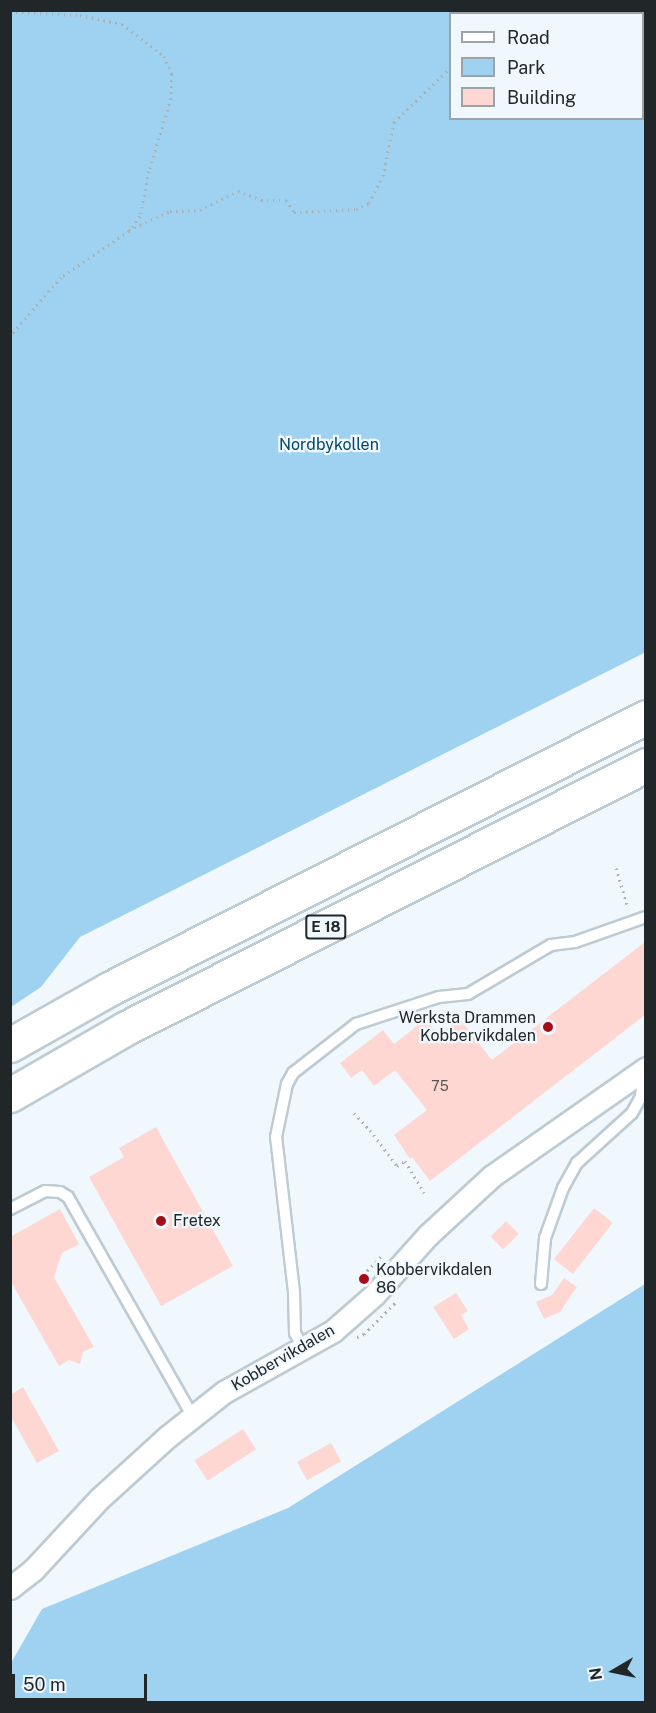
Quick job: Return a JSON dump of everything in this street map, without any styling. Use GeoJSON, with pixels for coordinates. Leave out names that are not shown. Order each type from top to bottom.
{"type":"FeatureCollection","features":[{"type":"Feature","properties":{"kind":"highway","name":"E 18"},"geometry":{"type":"LineString","coordinates":[[10,1045],[109,989],[645,717]]}},
{"type":"Feature","properties":{"kind":"highway","name":"E 18"},"geometry":{"type":"LineString","coordinates":[[10,1095],[126,1028],[645,765]]}},
{"type":"Feature","properties":{"kind":"street","name":"Kobbervikdalen"},"geometry":{"type":"LineString","coordinates":[[10,1588],[33,1570],[135,1464],[224,1392],[333,1330],[358,1310],[400,1268],[428,1235],[492,1176],[645,1069]]}},
{"type":"Feature","properties":{"kind":"lane"},"geometry":{"type":"LineString","coordinates":[[303,1348],[295,1333],[294,1292],[276,1137],[286,1083],[292,1073],[356,1024],[439,998],[468,994],[551,945],[575,942],[645,917]]}},
{"type":"Feature","properties":{"kind":"lane"},"geometry":{"type":"LineString","coordinates":[[541,1284],[545,1238],[563,1188],[577,1163],[632,1113],[641,1097],[645,1069]]}},
{"type":"Feature","properties":{"kind":"lane"},"geometry":{"type":"LineString","coordinates":[[10,1209],[45,1191],[60,1192],[68,1197],[193,1417]]}},
{"type":"Feature","properties":{"kind":"path"},"geometry":{"type":"LineString","coordinates":[[10,12],[80,15],[122,24],[164,56],[172,74],[171,98],[149,171],[140,216],[129,231]]}},
{"type":"Feature","properties":{"kind":"path"},"geometry":{"type":"LineString","coordinates":[[10,336],[61,277],[129,231],[170,212],[200,210],[238,191],[261,200],[286,200],[294,212],[356,209],[369,203],[383,176],[394,122],[449,69]]}},
{"type":"Feature","properties":{"kind":"path"},"geometry":{"type":"LineString","coordinates":[[616,868],[629,910]]}},
{"type":"Feature","properties":{"kind":"path"},"geometry":{"type":"LineString","coordinates":[[354,1113],[397,1166],[405,1161],[424,1193]]}},
{"type":"Feature","properties":{"kind":"green space","name":"Nordbykollen"},"geometry":{"type":"Polygon","coordinates":[[[11,10],[645,11],[646,652],[80,937],[41,987],[11,1007],[11,10]]]}},
{"type":"Feature","properties":{"kind":"green space"},"geometry":{"type":"Polygon","coordinates":[[[645,1284],[645,1702],[11,1702],[11,1663],[42,1609],[288,1508],[645,1284]]]}},
{"type":"Feature","properties":{"kind":"building"},"geometry":{"type":"Polygon","coordinates":[[[645,942],[645,1015],[430,1181],[412,1157],[410,1159],[394,1135],[427,1110],[395,1070],[374,1086],[362,1070],[351,1078],[340,1063],[383,1030],[394,1044],[426,1019],[439,1035],[460,1019],[492,1060],[645,942]]]}},
{"type":"Feature","properties":{"kind":"building","name":"Fretex"},"geometry":{"type":"Polygon","coordinates":[[[156,1127],[233,1266],[161,1306],[89,1177],[124,1157],[119,1148],[156,1127]]]}},
{"type":"Feature","properties":{"kind":"building"},"geometry":{"type":"Polygon","coordinates":[[[594,1208],[613,1223],[573,1274],[554,1259],[594,1208]]]}},
{"type":"Feature","properties":{"kind":"building"},"geometry":{"type":"Polygon","coordinates":[[[60,1209],[79,1244],[62,1253],[54,1277],[94,1347],[83,1352],[80,1364],[69,1360],[59,1366],[10,1280],[10,1237],[60,1209]]]}},
{"type":"Feature","properties":{"kind":"building"},"geometry":{"type":"Polygon","coordinates":[[[506,1221],[519,1234],[503,1249],[490,1237],[506,1221]]]}},
{"type":"Feature","properties":{"kind":"building"},"geometry":{"type":"Polygon","coordinates":[[[564,1278],[577,1287],[560,1312],[544,1319],[536,1302],[552,1295],[564,1278]]]}},
{"type":"Feature","properties":{"kind":"building"},"geometry":{"type":"Polygon","coordinates":[[[456,1293],[468,1311],[461,1315],[469,1329],[454,1339],[433,1307],[456,1293]]]}},
{"type":"Feature","properties":{"kind":"building"},"geometry":{"type":"Polygon","coordinates":[[[23,1387],[59,1451],[37,1463],[10,1415],[10,1395],[23,1387]]]}},
{"type":"Feature","properties":{"kind":"building"},"geometry":{"type":"Polygon","coordinates":[[[243,1429],[256,1449],[207,1481],[194,1461],[243,1429]]]}},
{"type":"Feature","properties":{"kind":"building"},"geometry":{"type":"Polygon","coordinates":[[[331,1443],[341,1461],[307,1480],[297,1462],[331,1443]]]}},
{"type":"Feature","properties":{"kind":"place","name":"Werksta Drammen Kobbervikdalen"},"geometry":{"type":"Point","coordinates":[548,1027]}},
{"type":"Feature","properties":{"kind":"place","name":"Fretex"},"geometry":{"type":"Point","coordinates":[161,1221]}},
{"type":"Feature","properties":{"kind":"place","name":"Kobbervikdalen 86"},"geometry":{"type":"Point","coordinates":[364,1279]}}]}
